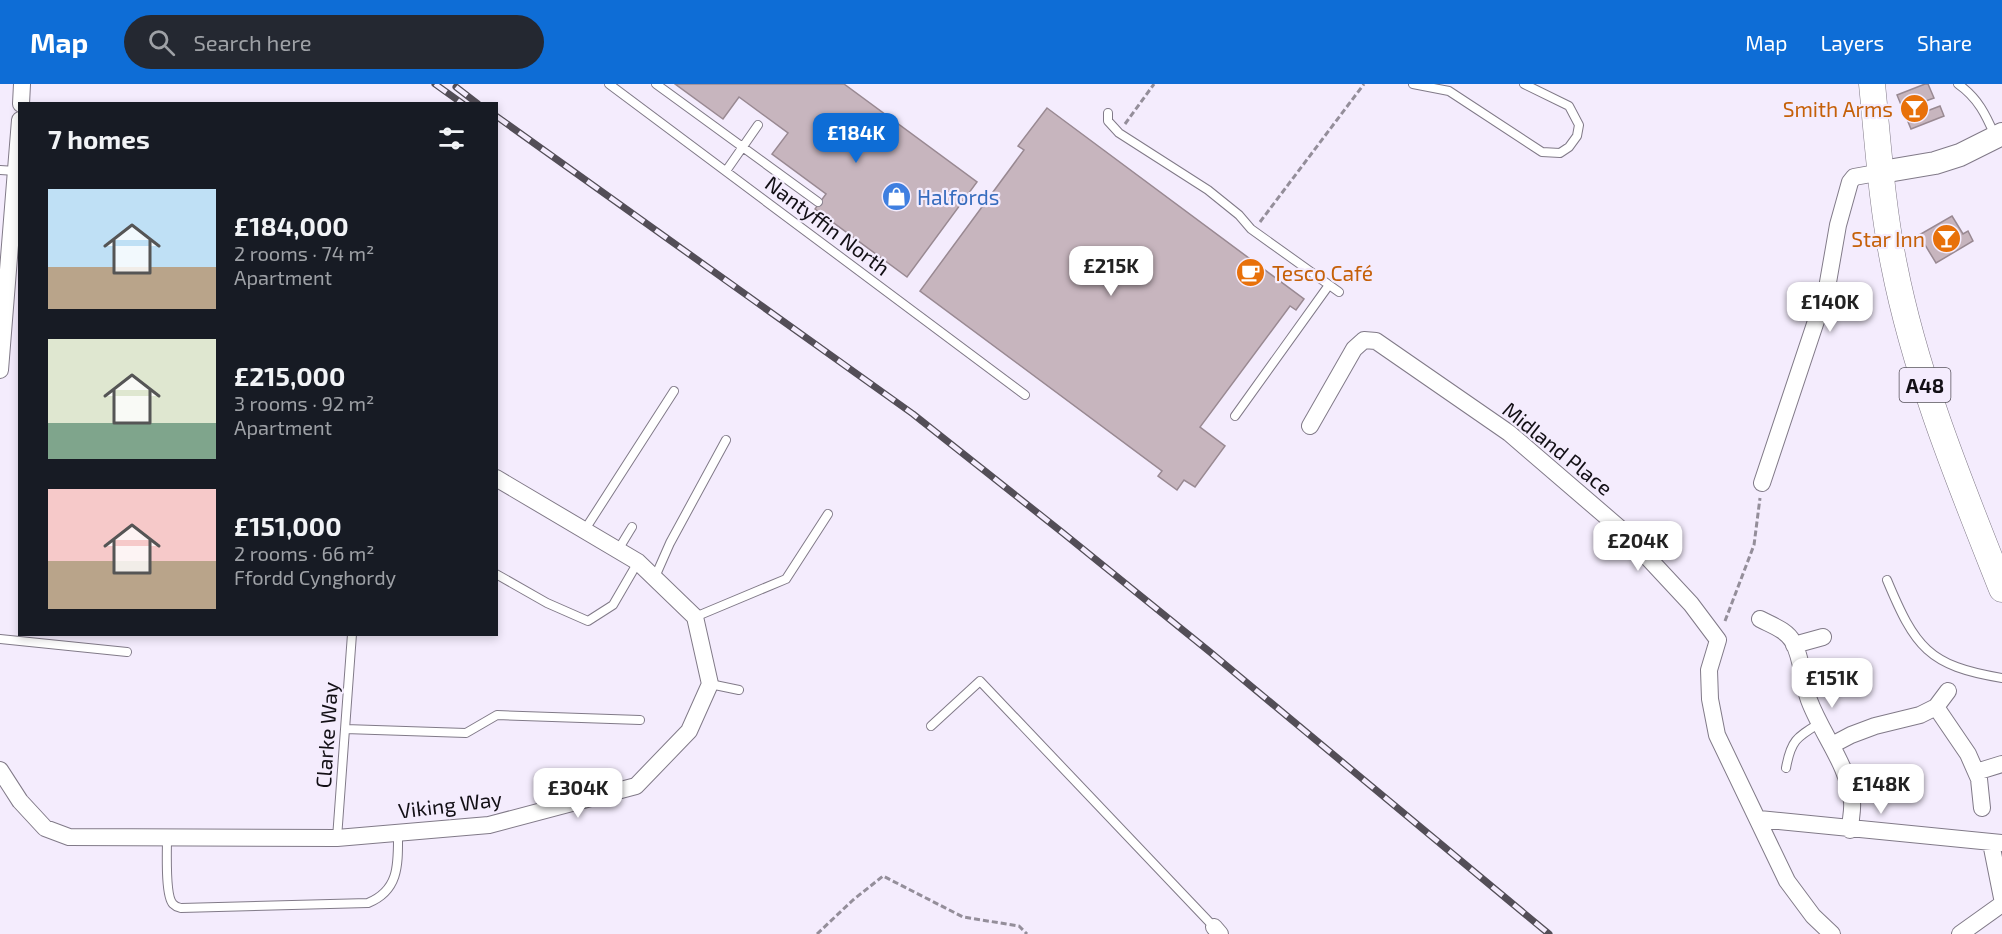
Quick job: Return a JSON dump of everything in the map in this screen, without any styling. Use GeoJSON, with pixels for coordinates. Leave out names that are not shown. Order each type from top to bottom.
{"type":"FeatureCollection","features":[{"type":"Feature","properties":{"kind":"main road","name":"A48"},"geometry":{"type":"LineString","coordinates":[[1872,84],[1885,215],[1909,331],[1933,410],[2002,589]]}},
{"type":"Feature","properties":{"kind":"street"},"geometry":{"type":"LineString","coordinates":[[21,102],[22,84]]}},
{"type":"Feature","properties":{"kind":"street"},"geometry":{"type":"LineString","coordinates":[[0,370],[13,286],[8,171],[18,128]]}},
{"type":"Feature","properties":{"kind":"street"},"geometry":{"type":"LineString","coordinates":[[1762,483],[1827,288],[1838,225],[1850,182],[1854,177],[1935,163],[1960,155],[1999,136]]}},
{"type":"Feature","properties":{"kind":"street","name":"Midland Place"},"geometry":{"type":"LineString","coordinates":[[1310,426],[1354,349],[1364,339],[1376,341],[1509,433],[1623,531],[1691,604],[1718,640]]}},
{"type":"Feature","properties":{"kind":"street"},"geometry":{"type":"LineString","coordinates":[[498,479],[638,562],[655,577],[695,617],[710,684]]}},
{"type":"Feature","properties":{"kind":"street"},"geometry":{"type":"LineString","coordinates":[[1760,619],[1782,630],[1792,640],[1809,701],[1847,780],[1852,803],[1850,830]]}},
{"type":"Feature","properties":{"kind":"street"},"geometry":{"type":"LineString","coordinates":[[1794,645],[1823,637]]}},
{"type":"Feature","properties":{"kind":"street"},"geometry":{"type":"LineString","coordinates":[[1718,640],[1709,670],[1710,699],[1718,735],[1787,881],[1813,916],[1832,934]]}},
{"type":"Feature","properties":{"kind":"street","name":"Viking Way"},"geometry":{"type":"LineString","coordinates":[[0,770],[20,801],[45,828],[69,837],[337,838],[489,825],[636,786],[689,731],[710,684]]}},
{"type":"Feature","properties":{"kind":"street"},"geometry":{"type":"LineString","coordinates":[[1832,745],[1851,735],[1920,715],[1936,707],[1948,691]]}},
{"type":"Feature","properties":{"kind":"street"},"geometry":{"type":"LineString","coordinates":[[1936,707],[1968,754],[1979,779],[1982,808]]}},
{"type":"Feature","properties":{"kind":"street"},"geometry":{"type":"LineString","coordinates":[[1976,772],[2002,764]]}},
{"type":"Feature","properties":{"kind":"street"},"geometry":{"type":"LineString","coordinates":[[1759,819],[1996,843],[2002,898]]}},
{"type":"Feature","properties":{"kind":"street"},"geometry":{"type":"LineString","coordinates":[[1960,934],[2002,904]]}},
{"type":"Feature","properties":{"kind":"lane","name":"Nantyffin North"},"geometry":{"type":"LineString","coordinates":[[609,84],[1025,395]]}},
{"type":"Feature","properties":{"kind":"lane"},"geometry":{"type":"LineString","coordinates":[[656,84],[818,202]]}},
{"type":"Feature","properties":{"kind":"lane"},"geometry":{"type":"LineString","coordinates":[[1413,84],[1449,91],[1542,152],[1560,153],[1569,147],[1577,136],[1579,125],[1569,106],[1524,84]]}},
{"type":"Feature","properties":{"kind":"lane"},"geometry":{"type":"LineString","coordinates":[[1958,84],[1969,92],[1983,109],[1999,136]]}},
{"type":"Feature","properties":{"kind":"lane"},"geometry":{"type":"LineString","coordinates":[[1108,112],[1108,121],[1119,133],[1208,190],[1239,215],[1251,229],[1339,292]]}},
{"type":"Feature","properties":{"kind":"lane"},"geometry":{"type":"LineString","coordinates":[[726,171],[758,125]]}},
{"type":"Feature","properties":{"kind":"lane"},"geometry":{"type":"LineString","coordinates":[[1235,416],[1329,285]]}},
{"type":"Feature","properties":{"kind":"lane"},"geometry":{"type":"LineString","coordinates":[[584,531],[674,391]]}},
{"type":"Feature","properties":{"kind":"lane"},"geometry":{"type":"LineString","coordinates":[[655,577],[670,543],[726,440]]}},
{"type":"Feature","properties":{"kind":"lane"},"geometry":{"type":"LineString","coordinates":[[695,617],[786,579],[828,514]]}},
{"type":"Feature","properties":{"kind":"lane"},"geometry":{"type":"LineString","coordinates":[[618,550],[632,527]]}},
{"type":"Feature","properties":{"kind":"lane"},"geometry":{"type":"LineString","coordinates":[[498,575],[547,603],[588,621],[613,605],[638,562]]}},
{"type":"Feature","properties":{"kind":"lane"},"geometry":{"type":"LineString","coordinates":[[1887,580],[1904,620],[1918,640],[1936,658],[1971,673],[2002,678]]}},
{"type":"Feature","properties":{"kind":"lane","name":"Clarke Way"},"geometry":{"type":"LineString","coordinates":[[337,838],[352,636]]}},
{"type":"Feature","properties":{"kind":"lane"},"geometry":{"type":"LineString","coordinates":[[0,639],[127,652]]}},
{"type":"Feature","properties":{"kind":"lane"},"geometry":{"type":"LineString","coordinates":[[931,726],[980,681],[1217,930]]}},
{"type":"Feature","properties":{"kind":"lane"},"geometry":{"type":"LineString","coordinates":[[710,684],[739,690]]}},
{"type":"Feature","properties":{"kind":"lane"},"geometry":{"type":"LineString","coordinates":[[345,729],[466,733],[498,715],[640,720]]}},
{"type":"Feature","properties":{"kind":"lane"},"geometry":{"type":"LineString","coordinates":[[1786,768],[1790,749],[1798,736],[1820,723]]}},
{"type":"Feature","properties":{"kind":"lane"},"geometry":{"type":"LineString","coordinates":[[167,838],[167,881],[173,905],[181,908],[369,903],[381,898],[393,883],[398,864],[398,833]]}},
{"type":"Feature","properties":{"kind":"path"},"geometry":{"type":"LineString","coordinates":[[1119,133],[1154,84]]}},
{"type":"Feature","properties":{"kind":"path"},"geometry":{"type":"LineString","coordinates":[[1251,229],[1259,224],[1364,84]]}},
{"type":"Feature","properties":{"kind":"path"},"geometry":{"type":"LineString","coordinates":[[1718,640],[1754,545],[1762,483]]}},
{"type":"Feature","properties":{"kind":"path"},"geometry":{"type":"LineString","coordinates":[[817,934],[883,876],[963,917],[1019,926],[1027,934]]}},
{"type":"Feature","properties":{"kind":"building"},"geometry":{"type":"Polygon","coordinates":[[[675,84],[844,84],[977,182],[907,277],[815,209],[826,194],[772,154],[788,133],[739,97],[723,119],[675,84]]]}},
{"type":"Feature","properties":{"kind":"building","name":"Smith Arms"},"geometry":{"type":"Polygon","coordinates":[[[1928,84],[1934,98],[1923,102],[1927,111],[1940,106],[1944,116],[1911,129],[1897,95],[1928,84]]]}},
{"type":"Feature","properties":{"kind":"building"},"geometry":{"type":"Polygon","coordinates":[[[1047,108],[1304,299],[1296,310],[1290,306],[1200,427],[1225,446],[1195,487],[1184,480],[1177,490],[1158,476],[1162,471],[920,291],[1024,150],[1018,146],[1047,108]]]}},
{"type":"Feature","properties":{"kind":"building","name":"Star Inn"},"geometry":{"type":"Polygon","coordinates":[[[1952,216],[1963,234],[1968,231],[1973,241],[1936,263],[1919,235],[1952,216]]]}},
{"type":"Feature","properties":{"kind":"railway"},"geometry":{"type":"LineString","coordinates":[[435,84],[460,102]]}},
{"type":"Feature","properties":{"kind":"railway"},"geometry":{"type":"LineString","coordinates":[[456,87],[475,102]]}},
{"type":"Feature","properties":{"kind":"railway"},"geometry":{"type":"LineString","coordinates":[[498,117],[913,414],[1210,652],[1549,934]]}},
{"type":"Feature","properties":{"kind":"place","name":"Smith Arms"},"geometry":{"type":"Point","coordinates":[1914,108]}},
{"type":"Feature","properties":{"kind":"place","name":"Halfords"},"geometry":{"type":"Point","coordinates":[896,196]}},
{"type":"Feature","properties":{"kind":"place","name":"Star Inn"},"geometry":{"type":"Point","coordinates":[1946,238]}},
{"type":"Feature","properties":{"kind":"place","name":"Tesco Café"},"geometry":{"type":"Point","coordinates":[1251,272]}}]}
